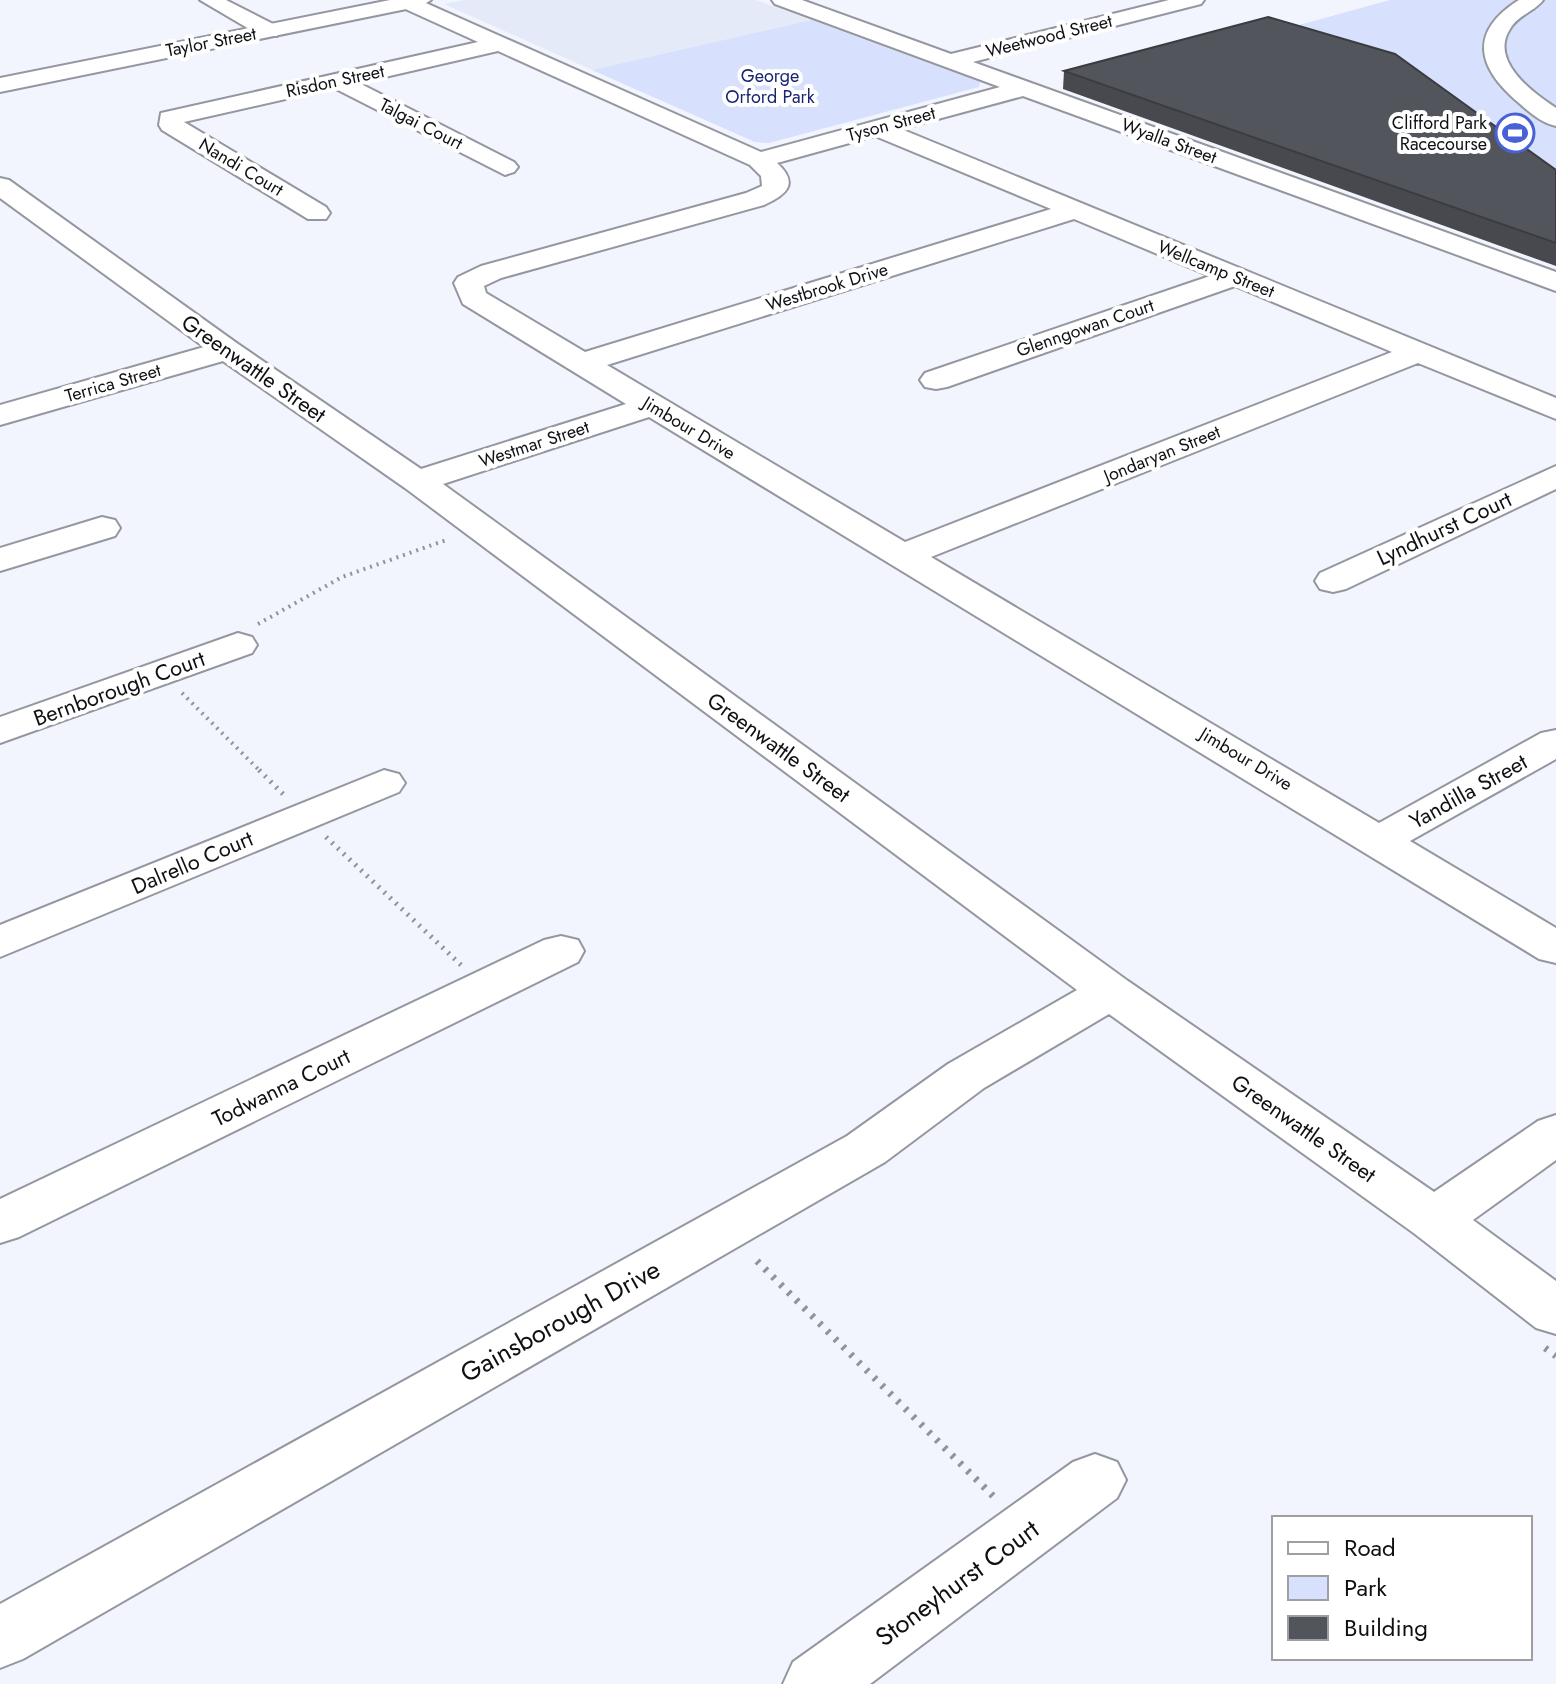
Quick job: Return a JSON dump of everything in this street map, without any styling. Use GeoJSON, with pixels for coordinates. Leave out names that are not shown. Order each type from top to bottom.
{"type":"FeatureCollection","features":[{"type":"Feature","properties":{"kind":"street"},"geometry":{"type":"LineString","coordinates":[[210,0],[263,27]]}},
{"type":"Feature","properties":{"kind":"street","name":"Taylor Street"},"geometry":{"type":"LineString","coordinates":[[0,85],[377,0]]}},
{"type":"Feature","properties":{"kind":"street","name":"Wyalla Street"},"geometry":{"type":"LineString","coordinates":[[782,0],[1556,282]]}},
{"type":"Feature","properties":{"kind":"street","name":"Weetwood Street"},"geometry":{"type":"LineString","coordinates":[[950,61],[1194,0]]}},
{"type":"Feature","properties":{"kind":"street"},"geometry":{"type":"LineString","coordinates":[[1533,0],[1514,11],[1499,26],[1492,42],[1494,59],[1513,87],[1556,119]]}},
{"type":"Feature","properties":{"kind":"street"},"geometry":{"type":"LineString","coordinates":[[415,1],[501,44],[759,160]]}},
{"type":"Feature","properties":{"kind":"street","name":"Taylor Street"},"geometry":{"type":"LineString","coordinates":[[0,75],[415,1]]}},
{"type":"Feature","properties":{"kind":"street"},"geometry":{"type":"LineString","coordinates":[[1081,4],[1122,18]]}},
{"type":"Feature","properties":{"kind":"street","name":"Risdon Street"},"geometry":{"type":"LineString","coordinates":[[170,118],[501,44]]}},
{"type":"Feature","properties":{"kind":"street","name":"Talgai Court"},"geometry":{"type":"LineString","coordinates":[[338,81],[505,167]]}},
{"type":"Feature","properties":{"kind":"street","name":"Tyson Street"},"geometry":{"type":"LineString","coordinates":[[759,160],[1024,88]]}},
{"type":"Feature","properties":{"kind":"street","name":"Nandi Court"},"geometry":{"type":"LineString","coordinates":[[170,118],[171,125],[317,213]]}},
{"type":"Feature","properties":{"kind":"street","name":"Wellcamp Street"},"geometry":{"type":"LineString","coordinates":[[877,128],[1556,409]]}},
{"type":"Feature","properties":{"kind":"street","name":"Jimbour Drive"},"geometry":{"type":"LineString","coordinates":[[759,160],[774,174],[775,190],[755,199],[491,272],[468,283],[473,298],[1556,948]]}},
{"type":"Feature","properties":{"kind":"street","name":"Greenwattle Street"},"geometry":{"type":"LineString","coordinates":[[0,186],[227,350],[417,481],[1111,992],[1434,1220],[1556,1312]]}},
{"type":"Feature","properties":{"kind":"street","name":"Westbrook Drive"},"geometry":{"type":"LineString","coordinates":[[582,363],[1073,211]]}},
{"type":"Feature","properties":{"kind":"street","name":"Glenngowan Court"},"geometry":{"type":"LineString","coordinates":[[936,380],[1235,277]]}},
{"type":"Feature","properties":{"kind":"street","name":"Terrica Street"},"geometry":{"type":"LineString","coordinates":[[0,415],[227,350]]}},
{"type":"Feature","properties":{"kind":"street","name":"Jondaryan Street"},"geometry":{"type":"LineString","coordinates":[[904,555],[1419,352]]}},
{"type":"Feature","properties":{"kind":"street","name":"Westmar Street"},"geometry":{"type":"LineString","coordinates":[[417,481],[651,406]]}},
{"type":"Feature","properties":{"kind":"street","name":"Lyndhurst Court"},"geometry":{"type":"LineString","coordinates":[[1333,581],[1556,476]]}},
{"type":"Feature","properties":{"kind":"street"},"geometry":{"type":"LineString","coordinates":[[0,560],[102,528]]}},
{"type":"Feature","properties":{"kind":"street","name":"Bernborough Court"},"geometry":{"type":"LineString","coordinates":[[0,731],[238,645]]}},
{"type":"Feature","properties":{"kind":"street","name":"Yandilla Street"},"geometry":{"type":"LineString","coordinates":[[1380,840],[1556,742]]}},
{"type":"Feature","properties":{"kind":"street","name":"Dalrello Court"},"geometry":{"type":"LineString","coordinates":[[0,942],[384,783]]}},
{"type":"Feature","properties":{"kind":"street","name":"Todwanna Court"},"geometry":{"type":"LineString","coordinates":[[0,1223],[561,951]]}},
{"type":"Feature","properties":{"kind":"street","name":"Gainsborough Drive"},"geometry":{"type":"LineString","coordinates":[[0,1638],[866,1149],[966,1076],[1111,992]]}},
{"type":"Feature","properties":{"kind":"street"},"geometry":{"type":"LineString","coordinates":[[1434,1220],[1556,1134]]}},
{"type":"Feature","properties":{"kind":"street","name":"Stoneyhurst Court"},"geometry":{"type":"LineString","coordinates":[[817,1684],[1095,1480]]}},
{"type":"Feature","properties":{"kind":"path"},"geometry":{"type":"LineString","coordinates":[[238,645],[259,622],[342,577],[453,538]]}},
{"type":"Feature","properties":{"kind":"path"},"geometry":{"type":"LineString","coordinates":[[757,1261],[1028,1531]]}},
{"type":"Feature","properties":{"kind":"shaded area"},"geometry":{"type":"Polygon","coordinates":[[[465,0],[756,0],[811,20],[592,70],[444,4],[465,0]]]}},
{"type":"Feature","properties":{"kind":"green space","name":"Clifford Park Racecourse"},"geometry":{"type":"Polygon","coordinates":[[[1390,0],[1556,0],[1556,193],[1266,34],[1390,0]]]}},
{"type":"Feature","properties":{"kind":"green space","name":"George Orford Park"},"geometry":{"type":"Polygon","coordinates":[[[811,20],[980,82],[979,87],[769,143],[755,142],[592,70],[811,20]]]}},
{"type":"Feature","properties":{"kind":"building"},"geometry":{"type":"Polygon","coordinates":[[[1268,17],[1395,54],[1556,170],[1556,243],[1064,71],[1268,17]]]}},
{"type":"Feature","properties":{"kind":"place","name":"Clifford Park Racecourse"},"geometry":{"type":"Point","coordinates":[1515,133]}}]}
